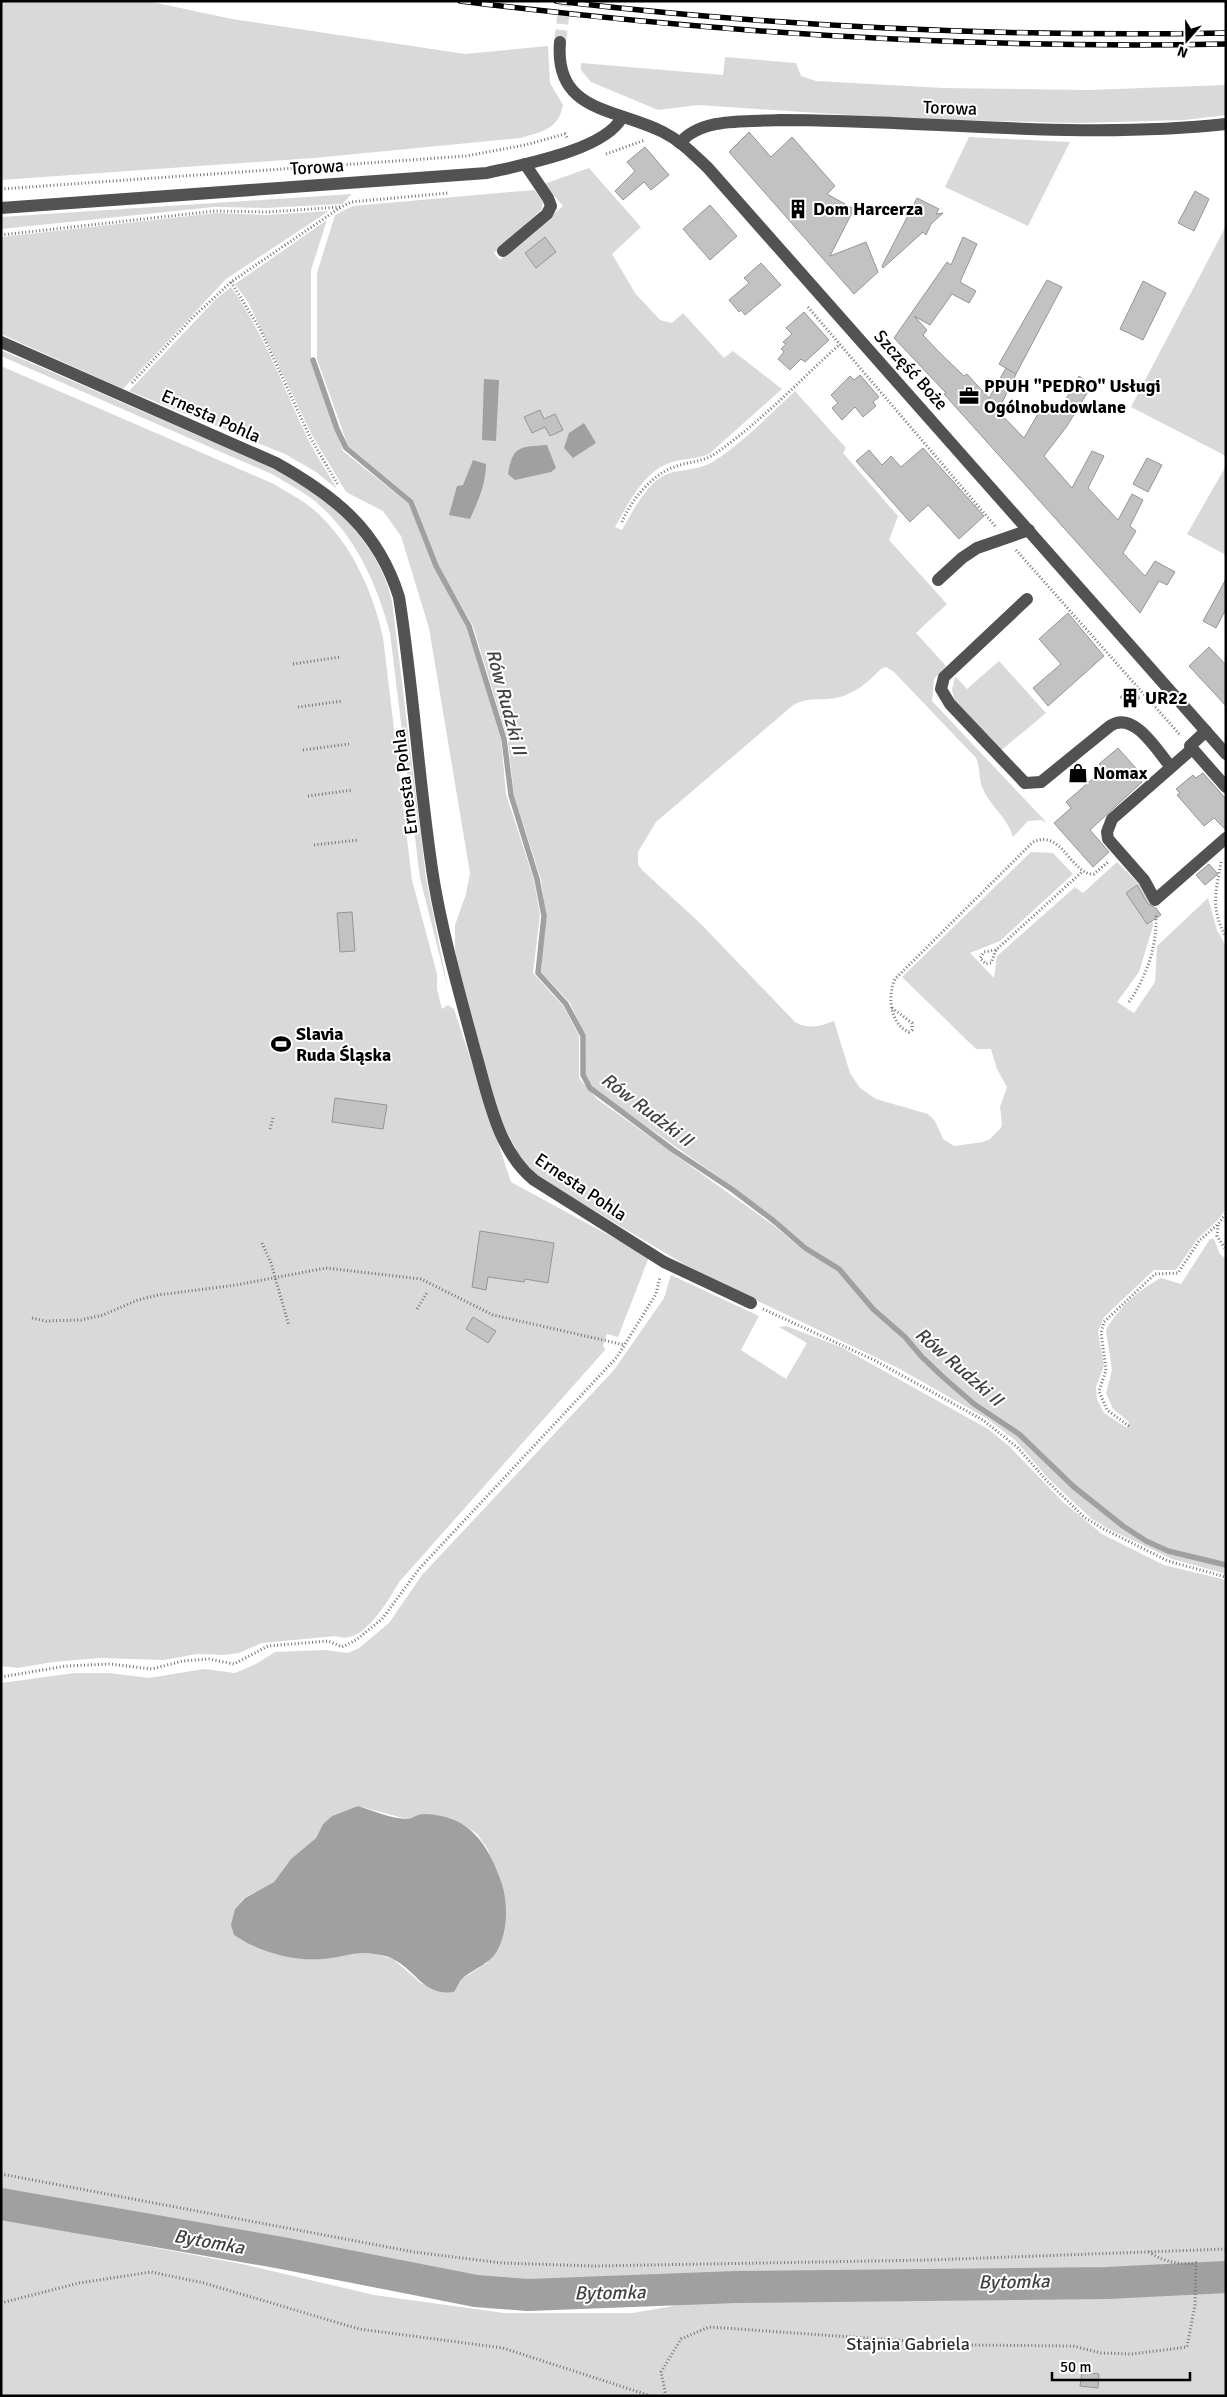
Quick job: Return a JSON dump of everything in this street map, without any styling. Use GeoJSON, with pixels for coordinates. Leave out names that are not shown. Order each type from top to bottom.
{"type":"FeatureCollection","features":[{"type":"Feature","properties":{"kind":"street","name":"Szczęść Boże"},"geometry":{"type":"LineString","coordinates":[[560,42],[560,66],[566,83],[575,94],[587,103],[664,132],[680,143],[708,168],[1226,754]]}},
{"type":"Feature","properties":{"kind":"street","name":"Torowa"},"geometry":{"type":"LineString","coordinates":[[1,208],[487,173],[525,164],[593,141],[612,131],[622,117]]}},
{"type":"Feature","properties":{"kind":"street","name":"Torowa"},"geometry":{"type":"LineString","coordinates":[[680,143],[689,133],[698,128],[726,123],[779,120],[1105,130],[1226,124]]}},
{"type":"Feature","properties":{"kind":"street"},"geometry":{"type":"LineString","coordinates":[[503,250],[547,214],[551,206],[548,198],[525,164]]}},
{"type":"Feature","properties":{"kind":"street","name":"Ernesta Pohla"},"geometry":{"type":"LineString","coordinates":[[1,342],[120,396],[276,463],[317,486],[362,526],[389,569],[399,597],[438,905],[456,985],[492,1112],[511,1153],[524,1171],[664,1262],[751,1304]]}},
{"type":"Feature","properties":{"kind":"street"},"geometry":{"type":"LineString","coordinates":[[938,580],[970,552],[1028,530]]}},
{"type":"Feature","properties":{"kind":"street"},"geometry":{"type":"LineString","coordinates":[[1027,599],[944,677],[940,689],[950,704],[1025,783],[1041,782],[1110,726],[1120,721],[1133,725],[1171,767]]}},
{"type":"Feature","properties":{"kind":"street"},"geometry":{"type":"LineString","coordinates":[[1206,731],[1171,767],[1112,819],[1107,832],[1108,839],[1150,887],[1155,900],[1225,838]]}},
{"type":"Feature","properties":{"kind":"street"},"geometry":{"type":"LineString","coordinates":[[1191,748],[1226,787]]}},
{"type":"Feature","properties":{"kind":"path"},"geometry":{"type":"LineString","coordinates":[[1,189],[466,156],[525,145],[565,134],[568,139]]}},
{"type":"Feature","properties":{"kind":"path"},"geometry":{"type":"LineString","coordinates":[[605,154],[644,140],[652,140]]}},
{"type":"Feature","properties":{"kind":"path"},"geometry":{"type":"LineString","coordinates":[[120,396],[192,318],[231,282],[341,207],[351,202],[453,192]]}},
{"type":"Feature","properties":{"kind":"path"},"geometry":{"type":"LineString","coordinates":[[1,235],[215,211],[268,212],[341,207]]}},
{"type":"Feature","properties":{"kind":"path"},"geometry":{"type":"LineString","coordinates":[[231,282],[260,328],[310,437],[342,491],[336,502]]}},
{"type":"Feature","properties":{"kind":"path"},"geometry":{"type":"LineString","coordinates":[[805,304],[1006,538],[1191,748]]}},
{"type":"Feature","properties":{"kind":"path"},"geometry":{"type":"LineString","coordinates":[[622,522],[642,492],[660,473],[677,465],[703,461],[715,454],[742,433],[854,332]]}},
{"type":"Feature","properties":{"kind":"path"},"geometry":{"type":"LineString","coordinates":[[293,664],[340,657]]}},
{"type":"Feature","properties":{"kind":"path"},"geometry":{"type":"LineString","coordinates":[[298,707],[343,701]]}},
{"type":"Feature","properties":{"kind":"path"},"geometry":{"type":"LineString","coordinates":[[303,750],[349,744]]}},
{"type":"Feature","properties":{"kind":"path"},"geometry":{"type":"LineString","coordinates":[[308,796],[353,790]]}},
{"type":"Feature","properties":{"kind":"path"},"geometry":{"type":"LineString","coordinates":[[892,1008],[912,1023],[912,1030],[909,1032],[897,1024],[892,1008],[892,989],[895,979],[1033,842],[1043,838],[1055,843],[1083,871],[1089,874],[1094,874],[1120,852]]}},
{"type":"Feature","properties":{"kind":"path"},"geometry":{"type":"LineString","coordinates":[[1225,838],[1214,901],[1218,921],[1226,937]]}},
{"type":"Feature","properties":{"kind":"path"},"geometry":{"type":"LineString","coordinates":[[314,845],[358,840]]}},
{"type":"Feature","properties":{"kind":"path"},"geometry":{"type":"LineString","coordinates":[[996,950],[984,952],[980,958],[982,962],[986,964],[991,962],[996,950],[1083,871]]}},
{"type":"Feature","properties":{"kind":"path"},"geometry":{"type":"LineString","coordinates":[[1129,1002],[1146,975],[1152,955],[1156,924],[1155,900]]}},
{"type":"Feature","properties":{"kind":"path"},"geometry":{"type":"LineString","coordinates":[[270,1129],[272,1118]]}},
{"type":"Feature","properties":{"kind":"path"},"geometry":{"type":"LineString","coordinates":[[1129,1426],[1108,1410],[1099,1391],[1106,1370],[1101,1333],[1104,1322],[1150,1277],[1159,1273],[1173,1275],[1178,1273],[1200,1241],[1226,1214]]}},
{"type":"Feature","properties":{"kind":"path"},"geometry":{"type":"LineString","coordinates":[[1218,1224],[1217,1236],[1226,1250]]}},
{"type":"Feature","properties":{"kind":"path"},"geometry":{"type":"LineString","coordinates":[[262,1243],[269,1257],[289,1326]]}},
{"type":"Feature","properties":{"kind":"path"},"geometry":{"type":"LineString","coordinates":[[1,1677],[66,1666],[110,1664],[152,1669],[183,1661],[210,1659],[234,1664],[268,1646],[328,1640],[342,1647],[356,1640],[382,1619],[419,1569],[618,1357],[656,1294],[664,1262]]}},
{"type":"Feature","properties":{"kind":"path"},"geometry":{"type":"LineString","coordinates":[[32,1318],[46,1321],[81,1320],[103,1315],[138,1300],[158,1295],[326,1268],[406,1276],[433,1283],[493,1315],[625,1345]]}},
{"type":"Feature","properties":{"kind":"path"},"geometry":{"type":"LineString","coordinates":[[417,1310],[428,1291]]}},
{"type":"Feature","properties":{"kind":"path"},"geometry":{"type":"LineString","coordinates":[[751,1304],[852,1349],[982,1420],[1018,1448],[1046,1480],[1084,1517],[1102,1528],[1168,1561],[1226,1577]]}},
{"type":"Feature","properties":{"kind":"path"},"geometry":{"type":"LineString","coordinates":[[1,2174],[414,2252],[502,2263],[593,2266],[920,2260],[1226,2249]]}},
{"type":"Feature","properties":{"kind":"path"},"geometry":{"type":"LineString","coordinates":[[666,2396],[661,2372],[682,2339],[709,2327],[966,2344],[1073,2346],[1101,2353],[1132,2354],[1187,2347],[1195,2305],[1196,2263],[1181,2264],[1170,2262],[1149,2252]]}},
{"type":"Feature","properties":{"kind":"path"},"geometry":{"type":"LineString","coordinates":[[1,2303],[79,2283],[151,2272],[204,2283],[359,2329],[503,2348],[651,2396]]}},
{"type":"Feature","properties":{"kind":"green space"},"geometry":{"type":"Polygon","coordinates":[[[1,1],[147,1],[232,19],[465,54],[548,46],[550,83],[563,105],[561,113],[553,125],[543,131],[521,138],[314,158],[1,180],[1,1]]]}},
{"type":"Feature","properties":{"kind":"green space"},"geometry":{"type":"Polygon","coordinates":[[[725,57],[796,63],[801,76],[816,81],[943,88],[1088,90],[1226,85],[1226,115],[1185,120],[1078,123],[908,119],[698,105],[658,110],[591,82],[581,70],[581,63],[723,75],[725,57]]]}},
{"type":"Feature","properties":{"kind":"green space"},"geometry":{"type":"Polygon","coordinates":[[[969,137],[1070,142],[1028,226],[945,187],[969,137]]]}},
{"type":"Feature","properties":{"kind":"green space"},"geometry":{"type":"Polygon","coordinates":[[[589,168],[641,227],[612,254],[635,293],[660,320],[672,323],[683,313],[724,358],[733,351],[782,389],[709,454],[672,462],[658,468],[636,491],[615,527],[622,530],[640,500],[657,480],[675,472],[701,467],[725,454],[795,391],[846,448],[843,453],[898,516],[889,540],[947,604],[916,633],[946,666],[934,679],[932,701],[1047,823],[1041,820],[1028,821],[1013,837],[1011,830],[983,789],[976,758],[894,672],[886,667],[849,694],[836,698],[802,701],[791,707],[656,822],[638,852],[638,864],[642,870],[700,923],[795,1022],[810,1027],[834,1021],[850,1073],[860,1088],[876,1099],[928,1114],[935,1121],[943,1139],[954,1146],[983,1142],[990,1139],[1001,1128],[1000,1107],[1007,1087],[997,1069],[991,1049],[976,1049],[902,977],[1031,852],[1053,853],[1073,874],[1000,941],[970,953],[994,978],[997,956],[1075,887],[1083,893],[1117,862],[1150,895],[1153,926],[1139,972],[1117,1002],[1134,1013],[1155,982],[1157,946],[1208,898],[1217,930],[1226,946],[1226,1209],[1217,1221],[1198,1238],[1176,1270],[1154,1270],[1104,1317],[1098,1332],[1104,1366],[1096,1387],[1097,1399],[1104,1413],[1127,1428],[1129,1422],[1113,1409],[1106,1393],[1112,1370],[1106,1330],[1116,1314],[1153,1282],[1161,1278],[1181,1284],[1210,1239],[1214,1239],[1220,1254],[1226,1259],[1226,1564],[1169,1549],[1146,1539],[1120,1521],[1074,1485],[1020,1432],[975,1402],[923,1356],[905,1334],[873,1307],[840,1267],[806,1247],[776,1219],[743,1194],[612,1102],[593,1087],[585,1074],[586,1038],[570,1003],[541,972],[546,916],[541,880],[514,795],[508,741],[473,626],[438,565],[414,501],[348,446],[317,359],[317,273],[335,215],[353,206],[534,190],[543,199],[542,209],[494,253],[500,260],[563,206],[544,184],[589,168]]]}},
{"type":"Feature","properties":{"kind":"green space"},"geometry":{"type":"Polygon","coordinates":[[[352,194],[342,204],[266,208],[214,207],[1,229],[1,217],[352,194]]]}},
{"type":"Feature","properties":{"kind":"green space"},"geometry":{"type":"Polygon","coordinates":[[[329,211],[226,279],[123,389],[1,334],[1,237],[216,213],[267,215],[329,211]]]}},
{"type":"Feature","properties":{"kind":"green space"},"geometry":{"type":"Polygon","coordinates":[[[327,220],[311,270],[311,360],[343,451],[409,504],[432,564],[467,627],[501,739],[506,794],[534,880],[540,915],[533,973],[564,1007],[579,1036],[579,1078],[597,1099],[773,1225],[803,1250],[838,1271],[871,1309],[973,1405],[1018,1435],[1073,1488],[1143,1542],[1168,1552],[1226,1567],[1226,1574],[1172,1559],[1092,1519],[1049,1479],[1015,1440],[986,1418],[898,1368],[697,1272],[538,1177],[521,1159],[496,1111],[460,984],[455,949],[455,925],[466,894],[470,873],[429,628],[401,536],[383,511],[346,492],[312,435],[248,302],[235,284],[327,220]]]}},
{"type":"Feature","properties":{"kind":"green space"},"geometry":{"type":"Polygon","coordinates":[[[1226,226],[1226,456],[1131,407],[1226,226]]]}},
{"type":"Feature","properties":{"kind":"green space"},"geometry":{"type":"Polygon","coordinates":[[[231,287],[263,341],[310,442],[337,489],[316,472],[285,454],[129,391],[216,299],[231,287]]]}},
{"type":"Feature","properties":{"kind":"green space"},"geometry":{"type":"Polygon","coordinates":[[[1,350],[280,471],[310,488],[324,499],[357,532],[375,558],[388,586],[392,601],[426,878],[448,989],[420,878],[390,633],[371,579],[353,545],[330,515],[316,502],[274,475],[1,356],[1,350]]]}},
{"type":"Feature","properties":{"kind":"green space","name":"Slavia Ruda Śląska"},"geometry":{"type":"Polygon","coordinates":[[[1,366],[274,484],[313,509],[349,551],[373,601],[383,637],[412,880],[437,974],[437,989],[442,1009],[448,1005],[454,1009],[511,1182],[649,1257],[618,1337],[607,1334],[603,1345],[605,1350],[400,1581],[374,1620],[356,1635],[346,1638],[336,1636],[262,1643],[239,1653],[223,1655],[197,1654],[164,1660],[99,1658],[53,1662],[18,1668],[1,1666],[1,366]]]}},
{"type":"Feature","properties":{"kind":"green space"},"geometry":{"type":"Polygon","coordinates":[[[1226,466],[1226,555],[1187,534],[1226,466]]]}},
{"type":"Feature","properties":{"kind":"green space"},"geometry":{"type":"Polygon","coordinates":[[[999,661],[1046,713],[999,752],[956,705],[952,690],[955,676],[967,689],[999,661]]]}},
{"type":"Feature","properties":{"kind":"green space"},"geometry":{"type":"Polygon","coordinates":[[[671,1275],[759,1316],[741,1350],[786,1379],[807,1343],[779,1327],[786,1326],[841,1347],[988,1429],[1009,1446],[1063,1502],[1102,1534],[1164,1565],[1226,1580],[1226,2265],[671,2288],[503,2292],[1,2198],[1,1683],[75,1673],[109,1673],[149,1678],[204,1669],[235,1673],[256,1664],[275,1652],[325,1650],[348,1653],[359,1648],[389,1623],[422,1575],[614,1370],[664,1298],[671,1275]],[[358,1806],[332,1816],[323,1824],[316,1838],[291,1859],[274,1882],[244,1898],[235,1909],[234,1935],[256,1947],[340,1956],[354,1952],[373,1953],[393,1959],[422,1984],[454,1992],[462,1979],[487,1963],[497,1950],[503,1935],[503,1888],[487,1848],[477,1834],[464,1825],[450,1819],[422,1814],[407,1819],[358,1806]]]}},
{"type":"Feature","properties":{"kind":"green space","name":"Stajnia Gabriela"},"geometry":{"type":"Polygon","coordinates":[[[1,2219],[242,2264],[374,2295],[504,2313],[632,2313],[732,2296],[1193,2284],[1193,2288],[1198,2288],[1199,2284],[1218,2284],[1218,2286],[1226,2286],[1226,2396],[1,2396],[1,2219]]]}},
{"type":"Feature","properties":{"kind":"shaded area"},"geometry":{"type":"Polygon","coordinates":[[[484,379],[499,380],[496,441],[482,440],[484,379]]]}},
{"type":"Feature","properties":{"kind":"shaded area"},"geometry":{"type":"Polygon","coordinates":[[[584,423],[596,443],[573,458],[564,448],[569,433],[584,423]]]}},
{"type":"Feature","properties":{"kind":"shaded area"},"geometry":{"type":"Polygon","coordinates":[[[547,445],[556,468],[551,472],[515,480],[508,474],[512,458],[519,449],[547,445]]]}},
{"type":"Feature","properties":{"kind":"shaded area"},"geometry":{"type":"Polygon","coordinates":[[[473,460],[486,464],[479,499],[470,519],[449,515],[457,486],[463,485],[473,460]]]}},
{"type":"Feature","properties":{"kind":"shaded area"},"geometry":{"type":"Polygon","coordinates":[[[358,1806],[400,1818],[408,1819],[424,1814],[454,1820],[475,1834],[490,1856],[504,1892],[506,1918],[501,1943],[494,1956],[462,1979],[454,1992],[443,1992],[427,1986],[401,1964],[386,1956],[361,1953],[322,1959],[288,1957],[265,1951],[234,1935],[231,1925],[235,1909],[245,1898],[274,1882],[291,1859],[316,1838],[323,1824],[332,1816],[358,1806]]]}},
{"type":"Feature","properties":{"kind":"building"},"geometry":{"type":"Polygon","coordinates":[[[749,132],[771,157],[792,137],[835,186],[827,194],[854,209],[830,256],[866,242],[878,272],[854,294],[729,152],[749,132]]]}},
{"type":"Feature","properties":{"kind":"building"},"geometry":{"type":"Polygon","coordinates":[[[645,147],[669,175],[651,190],[644,182],[623,200],[615,191],[635,171],[627,162],[645,147]]]}},
{"type":"Feature","properties":{"kind":"building"},"geometry":{"type":"Polygon","coordinates":[[[1195,191],[1209,199],[1194,231],[1178,223],[1195,191]]]}},
{"type":"Feature","properties":{"kind":"building"},"geometry":{"type":"Polygon","coordinates":[[[917,198],[939,209],[936,214],[943,213],[931,224],[926,235],[923,232],[883,268],[882,266],[917,198]]]}},
{"type":"Feature","properties":{"kind":"building"},"geometry":{"type":"Polygon","coordinates":[[[710,205],[737,236],[710,260],[683,229],[710,205]]]}},
{"type":"Feature","properties":{"kind":"building"},"geometry":{"type":"Polygon","coordinates":[[[545,237],[556,252],[536,268],[525,253],[545,237]]]}},
{"type":"Feature","properties":{"kind":"building"},"geometry":{"type":"Polygon","coordinates":[[[963,237],[977,244],[960,282],[976,291],[969,303],[952,294],[930,325],[914,316],[927,330],[923,335],[964,376],[967,374],[989,398],[1006,368],[1016,374],[998,411],[1024,438],[1042,407],[1057,415],[1079,376],[1092,385],[1067,426],[1044,456],[1072,488],[1092,451],[1104,456],[1088,488],[1118,520],[1132,494],[1143,500],[1130,526],[1136,531],[1123,553],[1145,576],[1155,561],[1175,572],[1167,585],[1159,581],[1140,613],[944,394],[946,393],[894,338],[947,262],[951,265],[963,237]]]}},
{"type":"Feature","properties":{"kind":"building"},"geometry":{"type":"Polygon","coordinates":[[[761,263],[781,285],[745,315],[741,310],[739,312],[729,300],[749,283],[744,278],[761,263]]]}},
{"type":"Feature","properties":{"kind":"building"},"geometry":{"type":"Polygon","coordinates":[[[1047,280],[1062,287],[1016,374],[999,364],[1047,280]]]}},
{"type":"Feature","properties":{"kind":"building"},"geometry":{"type":"Polygon","coordinates":[[[1143,281],[1166,293],[1143,340],[1120,329],[1143,281]]]}},
{"type":"Feature","properties":{"kind":"building"},"geometry":{"type":"Polygon","coordinates":[[[804,312],[829,340],[805,362],[801,359],[790,370],[778,359],[784,352],[781,349],[786,344],[783,342],[792,334],[786,328],[804,312]]]}},
{"type":"Feature","properties":{"kind":"building"},"geometry":{"type":"Polygon","coordinates":[[[860,375],[879,397],[873,402],[876,406],[863,417],[855,407],[842,420],[832,408],[838,403],[831,395],[850,376],[854,380],[860,375]]]}},
{"type":"Feature","properties":{"kind":"building"},"geometry":{"type":"Polygon","coordinates":[[[540,410],[544,419],[555,414],[563,430],[550,436],[545,427],[532,433],[524,417],[540,410]]]}},
{"type":"Feature","properties":{"kind":"building"},"geometry":{"type":"Polygon","coordinates":[[[923,448],[984,516],[959,539],[928,505],[910,522],[856,461],[869,450],[882,465],[891,456],[901,467],[923,448]]]}},
{"type":"Feature","properties":{"kind":"building"},"geometry":{"type":"Polygon","coordinates":[[[1147,458],[1162,465],[1148,492],[1133,484],[1147,458]]]}},
{"type":"Feature","properties":{"kind":"building"},"geometry":{"type":"Polygon","coordinates":[[[1226,579],[1226,609],[1216,628],[1203,621],[1226,579]]]}},
{"type":"Feature","properties":{"kind":"building"},"geometry":{"type":"Polygon","coordinates":[[[1068,613],[1104,656],[1048,706],[1033,688],[1061,664],[1039,639],[1068,613]]]}},
{"type":"Feature","properties":{"kind":"building"},"geometry":{"type":"Polygon","coordinates":[[[1209,647],[1226,665],[1226,706],[1189,666],[1209,647]]]}},
{"type":"Feature","properties":{"kind":"building","name":"UR22"},"geometry":{"type":"Polygon","coordinates":[[[1131,688],[1140,698],[1129,707],[1120,697],[1131,688]]]}},
{"type":"Feature","properties":{"kind":"building"},"geometry":{"type":"Polygon","coordinates":[[[1118,748],[1141,774],[1138,777],[1142,782],[1090,830],[1109,852],[1093,867],[1054,823],[1071,808],[1066,802],[1104,769],[1099,764],[1118,748]]]}},
{"type":"Feature","properties":{"kind":"building"},"geometry":{"type":"Polygon","coordinates":[[[1203,773],[1226,799],[1226,830],[1214,818],[1204,826],[1177,795],[1180,793],[1176,789],[1193,775],[1196,778],[1203,773]]]}},
{"type":"Feature","properties":{"kind":"building"},"geometry":{"type":"Polygon","coordinates":[[[1209,864],[1218,874],[1205,885],[1196,875],[1209,864]]]}},
{"type":"Feature","properties":{"kind":"building"},"geometry":{"type":"Polygon","coordinates":[[[1137,885],[1148,904],[1156,908],[1161,915],[1147,924],[1126,893],[1137,885]]]}},
{"type":"Feature","properties":{"kind":"building"},"geometry":{"type":"Polygon","coordinates":[[[352,912],[355,951],[340,952],[337,913],[352,912]]]}},
{"type":"Feature","properties":{"kind":"building"},"geometry":{"type":"Polygon","coordinates":[[[335,1098],[387,1105],[383,1129],[332,1122],[335,1098]]]}},
{"type":"Feature","properties":{"kind":"building"},"geometry":{"type":"Polygon","coordinates":[[[480,1231],[554,1243],[548,1283],[525,1279],[524,1282],[488,1277],[486,1290],[472,1287],[480,1231]]]}},
{"type":"Feature","properties":{"kind":"building"},"geometry":{"type":"Polygon","coordinates":[[[473,1317],[496,1331],[488,1343],[466,1329],[473,1317]]]}},
{"type":"Feature","properties":{"kind":"building"},"geometry":{"type":"Polygon","coordinates":[[[1082,2372],[1099,2374],[1098,2388],[1080,2386],[1082,2372]]]}},
{"type":"Feature","properties":{"kind":"waterway","name":"Rów Rudzki II"},"geometry":{"type":"LineString","coordinates":[[313,360],[337,429],[346,448],[411,502],[436,566],[469,626],[504,739],[511,795],[537,879],[544,916],[538,973],[566,1004],[583,1036],[583,1075],[590,1088],[673,1150],[733,1190],[774,1221],[805,1248],[839,1269],[873,1309],[905,1337],[943,1377],[974,1404],[1019,1434],[1074,1487],[1123,1526],[1146,1541],[1168,1551],[1226,1565]]}},
{"type":"Feature","properties":{"kind":"waterway","name":"Bytomka"},"geometry":{"type":"LineString","coordinates":[[1,2204],[282,2253],[476,2291],[528,2295],[736,2287],[1107,2283],[1226,2277]]}},
{"type":"Feature","properties":{"kind":"tunnel"},"geometry":{"type":"LineString","coordinates":[[560,42],[565,1]]}},
{"type":"Feature","properties":{"kind":"railway"},"geometry":{"type":"LineString","coordinates":[[460,1],[651,22],[842,36],[1034,44],[1226,44]]}},
{"type":"Feature","properties":{"kind":"railway"},"geometry":{"type":"LineString","coordinates":[[556,1],[723,18],[806,24],[1058,33],[1226,33]]}},
{"type":"Feature","properties":{"kind":"place","name":"Dom Harcerza"},"geometry":{"type":"Point","coordinates":[798,209]}},
{"type":"Feature","properties":{"kind":"place","name":"PPUH \"PEDRO\" Usługi Ogólnobudowlane"},"geometry":{"type":"Point","coordinates":[969,396]}},
{"type":"Feature","properties":{"kind":"place","name":"UR22"},"geometry":{"type":"Point","coordinates":[1130,698]}},
{"type":"Feature","properties":{"kind":"place","name":"Nomax"},"geometry":{"type":"Point","coordinates":[1078,773]}},
{"type":"Feature","properties":{"kind":"place","name":"Slavia Ruda Śląska"},"geometry":{"type":"Point","coordinates":[281,1044]}}]}
